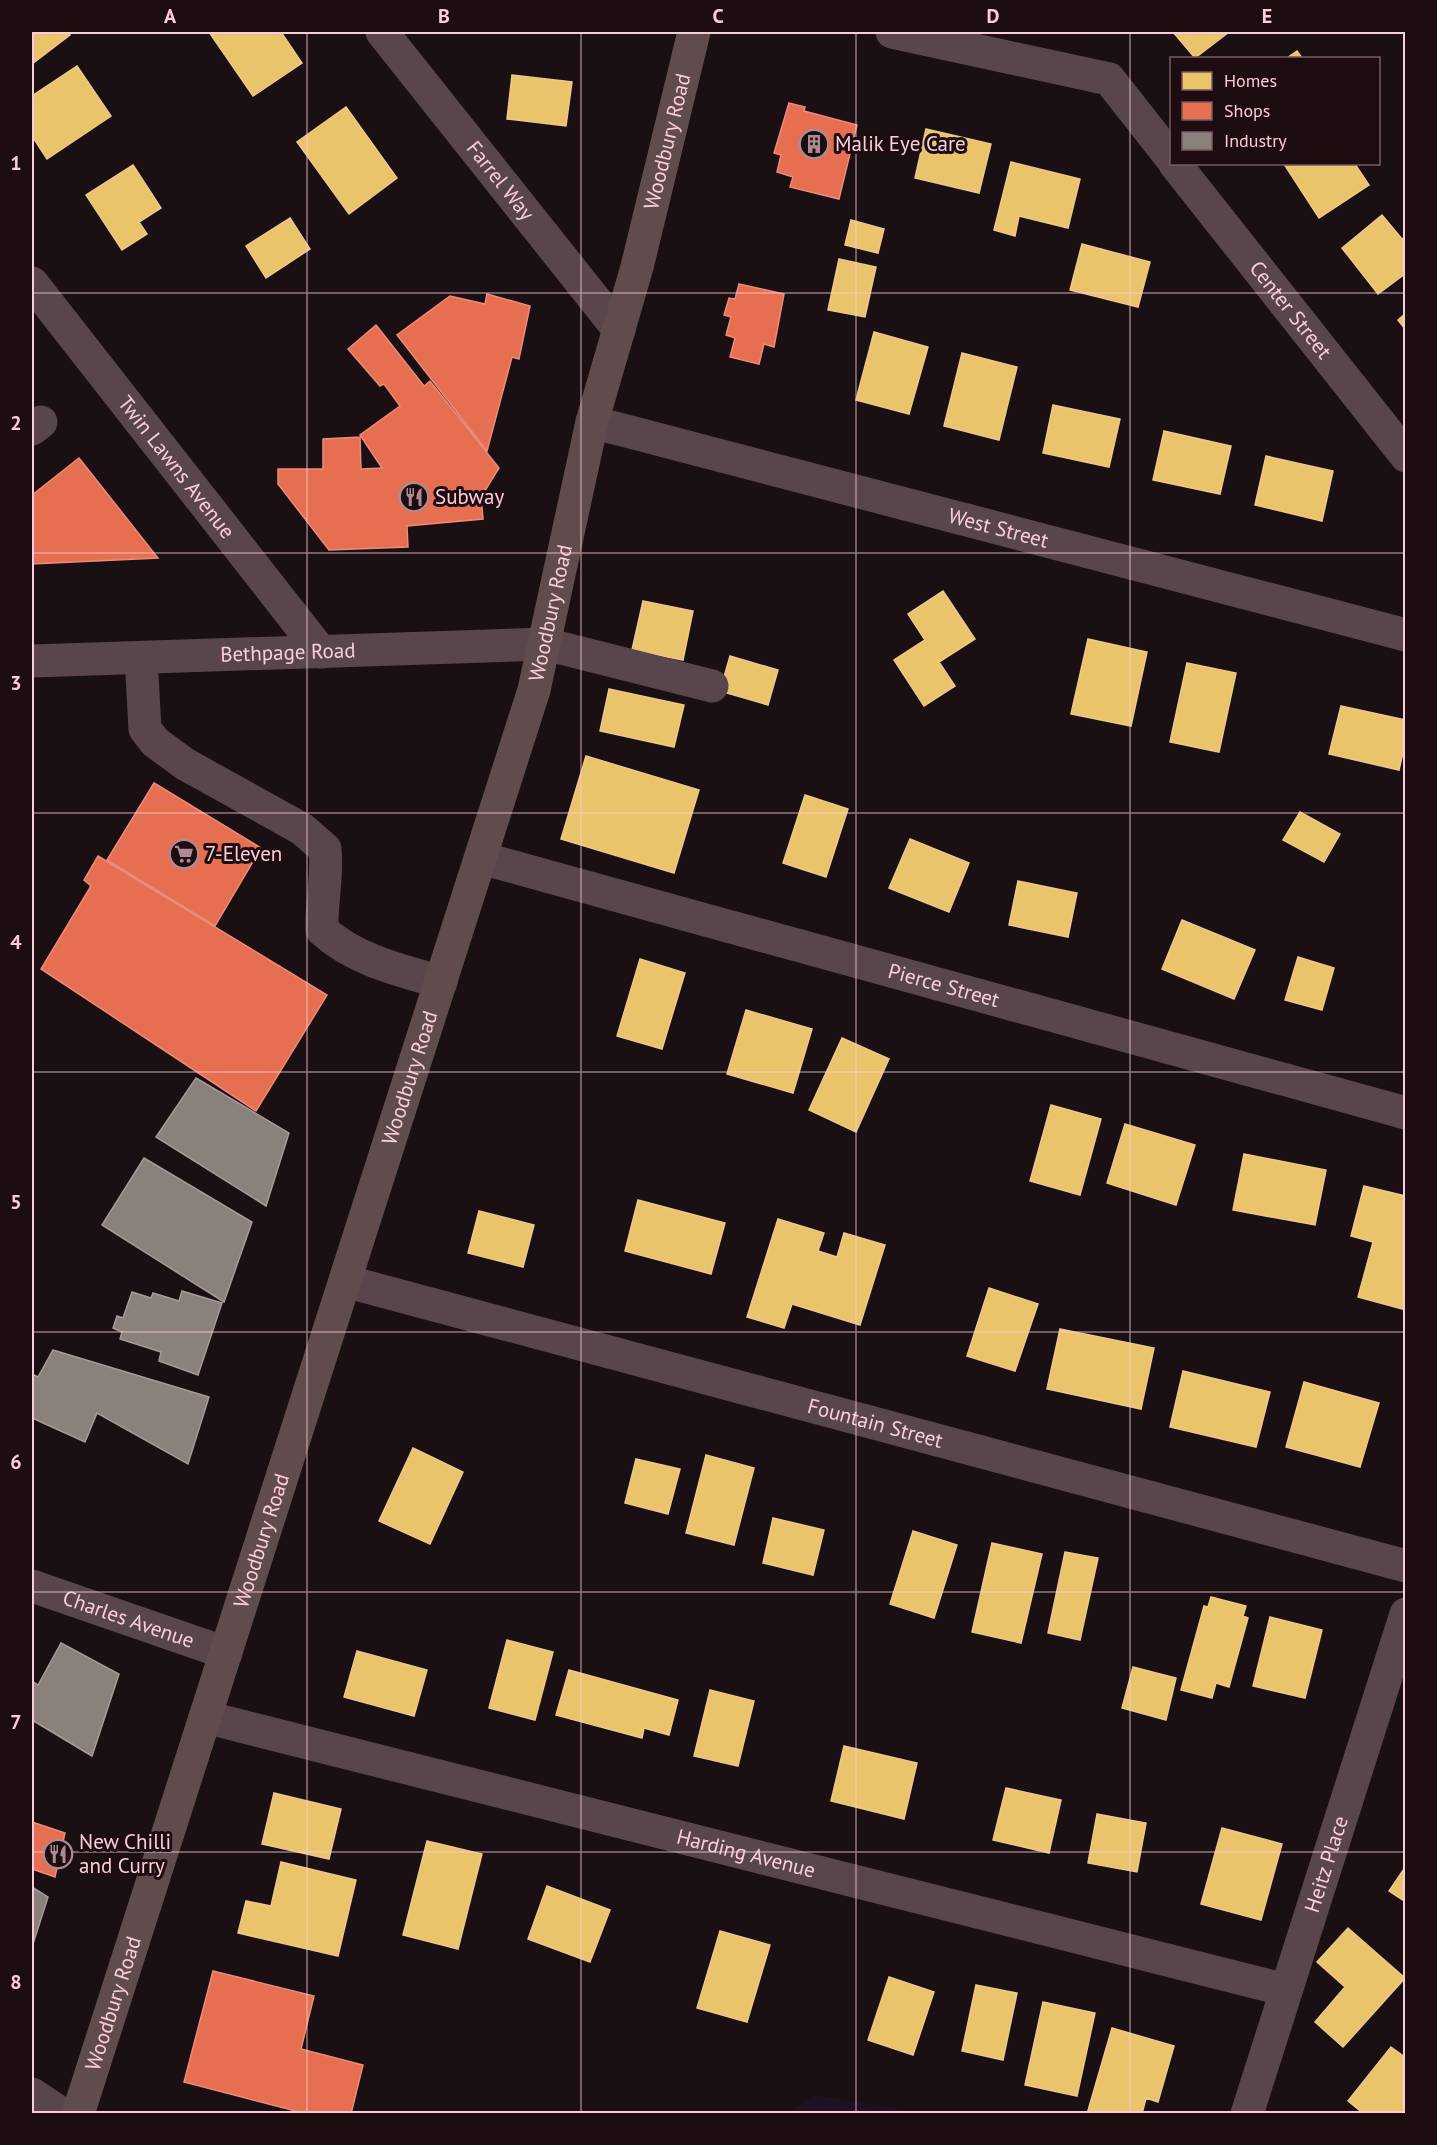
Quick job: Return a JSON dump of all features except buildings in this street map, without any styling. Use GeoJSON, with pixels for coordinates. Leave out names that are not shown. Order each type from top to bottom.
{"type":"FeatureCollection","features":[{"type":"Feature","properties":{"kind":"main road","name":"Woodbury Road"},"geometry":{"type":"LineString","coordinates":[[78,2114],[534,690],[592,422],[619,330],[694,32]]}},
{"type":"Feature","properties":{"kind":"street","name":"Farrel Way"},"geometry":{"type":"LineString","coordinates":[[382,32],[619,330]]}},
{"type":"Feature","properties":{"kind":"street"},"geometry":{"type":"LineString","coordinates":[[892,32],[1109,79],[1170,156]]}},
{"type":"Feature","properties":{"kind":"street","name":"Center Street"},"geometry":{"type":"LineString","coordinates":[[1176,165],[1406,456]]}},
{"type":"Feature","properties":{"kind":"street","name":"Twin Lawns Avenue"},"geometry":{"type":"LineString","coordinates":[[32,283],[321,652]]}},
{"type":"Feature","properties":{"kind":"street","name":"West Street"},"geometry":{"type":"LineString","coordinates":[[592,422],[1406,635]]}},
{"type":"Feature","properties":{"kind":"street","name":"Bethpage Road"},"geometry":{"type":"LineString","coordinates":[[32,661],[545,644],[712,686]]}},
{"type":"Feature","properties":{"kind":"street"},"geometry":{"type":"LineString","coordinates":[[141,658],[145,729],[155,742],[185,764],[302,829],[325,849],[327,869],[321,912],[322,930],[336,942],[375,963],[441,982]]}},
{"type":"Feature","properties":{"kind":"street","name":"Pierce Street"},"geometry":{"type":"LineString","coordinates":[[481,858],[1406,1113]]}},
{"type":"Feature","properties":{"kind":"street","name":"Fountain Street"},"geometry":{"type":"LineString","coordinates":[[345,1281],[1406,1566]]}},
{"type":"Feature","properties":{"kind":"street","name":"Charles Avenue"},"geometry":{"type":"LineString","coordinates":[[32,1586],[226,1653]]}},
{"type":"Feature","properties":{"kind":"street","name":"Heitz Place"},"geometry":{"type":"LineString","coordinates":[[1247,2114],[1286,1990],[1395,1690],[1406,1614]]}},
{"type":"Feature","properties":{"kind":"street","name":"Harding Avenue"},"geometry":{"type":"LineString","coordinates":[[205,1717],[1286,1990]]}},
{"type":"Feature","properties":{"kind":"street"},"geometry":{"type":"LineString","coordinates":[[32,2094],[62,2114]]}},
{"type":"Feature","properties":{"kind":"shaded area"},"geometry":{"type":"Polygon","coordinates":[[[813,2095],[903,2110],[902,2114],[791,2113],[813,2095]]]}},
{"type":"Feature","properties":{"kind":"place","name":"Malik Eye Care"},"geometry":{"type":"Point","coordinates":[814,144]}},
{"type":"Feature","properties":{"kind":"place","name":"Subway"},"geometry":{"type":"Point","coordinates":[414,497]}},
{"type":"Feature","properties":{"kind":"place","name":"7-Eleven"},"geometry":{"type":"Point","coordinates":[184,854]}},
{"type":"Feature","properties":{"kind":"place","name":"New Chilli and Curry"},"geometry":{"type":"Point","coordinates":[58,1854]}}]}
